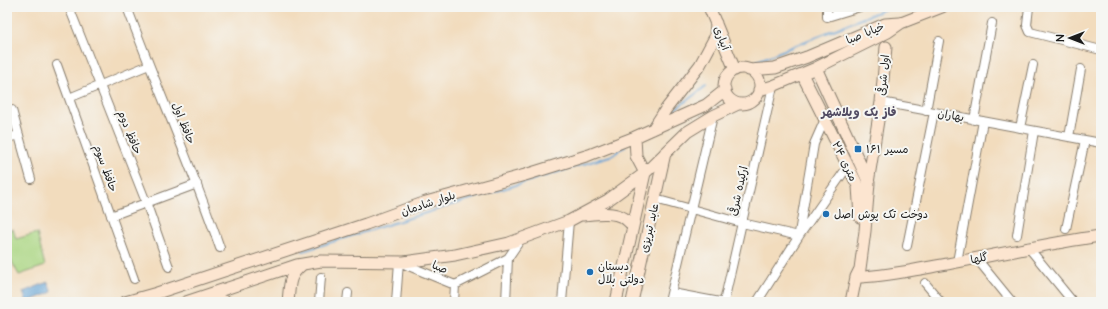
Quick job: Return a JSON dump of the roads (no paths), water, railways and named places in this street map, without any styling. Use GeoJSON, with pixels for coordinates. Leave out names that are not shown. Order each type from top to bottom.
{"type":"FeatureCollection","features":[{"type":"Feature","properties":{"kind":"main road","name":"آبیاری"},"geometry":{"type":"LineString","coordinates":[[709,7],[735,70]]}},
{"type":"Feature","properties":{"kind":"main road"},"geometry":{"type":"LineString","coordinates":[[901,23],[942,7]]}},
{"type":"Feature","properties":{"kind":"main road"},"geometry":{"type":"LineString","coordinates":[[652,130],[666,109],[700,65],[715,37],[716,23]]}},
{"type":"Feature","properties":{"kind":"main road","name":"خیابا صبا"},"geometry":{"type":"LineString","coordinates":[[760,90],[816,68],[888,32],[901,23]]}},
{"type":"Feature","properties":{"kind":"main road","name":"خیابا صبا"},"geometry":{"type":"LineString","coordinates":[[749,70],[775,68],[807,57],[885,24],[901,23]]}},
{"type":"Feature","properties":{"kind":"main road","name":"اول شرقی"},"geometry":{"type":"LineString","coordinates":[[880,102],[886,47]]}},
{"type":"Feature","properties":{"kind":"main road"},"geometry":{"type":"LineString","coordinates":[[186,302],[303,264],[321,261],[399,262],[455,255],[509,243],[573,218],[608,200],[645,173],[688,132],[712,116],[738,104],[745,104],[753,101],[760,90],[760,83],[757,76],[749,70],[742,68],[729,74],[725,80],[724,90],[729,99],[738,104]]}},
{"type":"Feature","properties":{"kind":"main road","name":"۲۴ متری"},"geometry":{"type":"LineString","coordinates":[[816,68],[869,183],[860,269],[856,277],[851,302]]}},
{"type":"Feature","properties":{"kind":"main road","name":"۲۴ متری"},"geometry":{"type":"LineString","coordinates":[[802,74],[858,186],[860,209],[853,269],[856,277]]}},
{"type":"Feature","properties":{"kind":"main road","name":"بلوار شادمان"},"geometry":{"type":"LineString","coordinates":[[125,302],[366,224],[426,202],[525,175],[589,155],[636,137],[706,104],[724,90]]}},
{"type":"Feature","properties":{"kind":"main road"},"geometry":{"type":"LineString","coordinates":[[858,186],[869,183],[880,102]]}},
{"type":"Feature","properties":{"kind":"main road"},"geometry":{"type":"LineString","coordinates":[[636,137],[636,156],[645,173]]}},
{"type":"Feature","properties":{"kind":"main road"},"geometry":{"type":"LineString","coordinates":[[845,161],[846,152],[851,150],[855,153]]}},
{"type":"Feature","properties":{"kind":"main road","name":"عابد تبریزی"},"geometry":{"type":"LineString","coordinates":[[632,302],[665,153]]}},
{"type":"Feature","properties":{"kind":"main road","name":"عابد تبریزی"},"geometry":{"type":"LineString","coordinates":[[616,302],[645,173]]}},
{"type":"Feature","properties":{"kind":"main road"},"geometry":{"type":"LineString","coordinates":[[573,218],[593,214],[617,215],[624,218],[633,226]]}},
{"type":"Feature","properties":{"kind":"main road","name":"گلها"},"geometry":{"type":"LineString","coordinates":[[856,277],[903,272],[977,259],[1028,247],[1100,236]]}},
{"type":"Feature","properties":{"kind":"main road"},"geometry":{"type":"LineString","coordinates":[[288,302],[291,277],[293,273],[303,264]]}},
{"type":"Feature","properties":{"kind":"main road"},"geometry":{"type":"LineString","coordinates":[[204,296],[228,302]]}},
{"type":"Feature","properties":{"kind":"street","name":"حافظ دوم"},"geometry":{"type":"LineString","coordinates":[[69,7],[146,202],[168,267]]}},
{"type":"Feature","properties":{"kind":"street","name":"حافظ اول"},"geometry":{"type":"LineString","coordinates":[[128,7],[149,65],[197,184],[220,248]]}},
{"type":"Feature","properties":{"kind":"street"},"geometry":{"type":"LineString","coordinates":[[827,7],[827,16],[860,7]]}},
{"type":"Feature","properties":{"kind":"street"},"geometry":{"type":"LineString","coordinates":[[1029,7],[1027,25],[1030,32],[1101,50]]}},
{"type":"Feature","properties":{"kind":"street"},"geometry":{"type":"LineString","coordinates":[[974,120],[992,23]]}},
{"type":"Feature","properties":{"kind":"street"},"geometry":{"type":"LineString","coordinates":[[907,246],[930,112],[939,40]]}},
{"type":"Feature","properties":{"kind":"street","name":"حافظ سوم"},"geometry":{"type":"LineString","coordinates":[[57,65],[134,279]]}},
{"type":"Feature","properties":{"kind":"street"},"geometry":{"type":"LineString","coordinates":[[69,98],[99,84],[149,65]]}},
{"type":"Feature","properties":{"kind":"street"},"geometry":{"type":"LineString","coordinates":[[1020,128],[1033,65]]}},
{"type":"Feature","properties":{"kind":"street"},"geometry":{"type":"LineString","coordinates":[[1069,137],[1081,69]]}},
{"type":"Feature","properties":{"kind":"street","name":"ارکیده شرقی"},"geometry":{"type":"LineString","coordinates":[[724,302],[773,86]]}},
{"type":"Feature","properties":{"kind":"street","name":"بهاران"},"geometry":{"type":"LineString","coordinates":[[880,102],[1101,143]]}},
{"type":"Feature","properties":{"kind":"street"},"geometry":{"type":"LineString","coordinates":[[12,110],[31,179]]}},
{"type":"Feature","properties":{"kind":"street"},"geometry":{"type":"LineString","coordinates":[[669,302],[712,116]]}},
{"type":"Feature","properties":{"kind":"street"},"geometry":{"type":"LineString","coordinates":[[799,236],[814,144],[825,120]]}},
{"type":"Feature","properties":{"kind":"street"},"geometry":{"type":"LineString","coordinates":[[957,262],[983,121]]}},
{"type":"Feature","properties":{"kind":"street"},"geometry":{"type":"LineString","coordinates":[[1017,235],[1034,131]]}},
{"type":"Feature","properties":{"kind":"street"},"geometry":{"type":"LineString","coordinates":[[7,138],[19,135]]}},
{"type":"Feature","properties":{"kind":"street"},"geometry":{"type":"LineString","coordinates":[[1066,229],[1085,140]]}},
{"type":"Feature","properties":{"kind":"street"},"geometry":{"type":"LineString","coordinates":[[757,302],[845,161]]}},
{"type":"Feature","properties":{"kind":"street"},"geometry":{"type":"LineString","coordinates":[[111,216],[197,184]]}},
{"type":"Feature","properties":{"kind":"street"},"geometry":{"type":"LineString","coordinates":[[655,199],[742,223],[799,236]]}},
{"type":"Feature","properties":{"kind":"street"},"geometry":{"type":"LineString","coordinates":[[562,302],[573,218]]}},
{"type":"Feature","properties":{"kind":"street","name":"صبا"},"geometry":{"type":"LineString","coordinates":[[399,262],[455,285],[508,258],[521,238]]}},
{"type":"Feature","properties":{"kind":"street"},"geometry":{"type":"LineString","coordinates":[[1028,247],[1073,302]]}},
{"type":"Feature","properties":{"kind":"street"},"geometry":{"type":"LineString","coordinates":[[506,302],[508,258]]}},
{"type":"Feature","properties":{"kind":"street"},"geometry":{"type":"LineString","coordinates":[[977,259],[1012,302]]}},
{"type":"Feature","properties":{"kind":"street"},"geometry":{"type":"LineString","coordinates":[[396,302],[399,262]]}},
{"type":"Feature","properties":{"kind":"street"},"geometry":{"type":"LineString","coordinates":[[319,302],[321,277]]}},
{"type":"Feature","properties":{"kind":"street"},"geometry":{"type":"LineString","coordinates":[[924,283],[941,302]]}},
{"type":"Feature","properties":{"kind":"street"},"geometry":{"type":"LineString","coordinates":[[454,302],[455,285]]}},
{"type":"Feature","properties":{"kind":"street"},"geometry":{"type":"LineString","coordinates":[[347,302],[348,293]]}},
{"type":"Feature","properties":{"kind":"street"},"geometry":{"type":"LineString","coordinates":[[672,293],[720,302]]}},
{"type":"Feature","properties":{"kind":"water"},"geometry":{"type":"Polygon","coordinates":[[[48,282],[52,292],[27,302],[23,292],[48,282]]]}},
{"type":"Feature","properties":{"kind":"waterway"},"geometry":{"type":"LineString","coordinates":[[757,61],[890,7]]}},
{"type":"Feature","properties":{"kind":"waterway"},"geometry":{"type":"LineString","coordinates":[[669,114],[706,86]]}},
{"type":"Feature","properties":{"kind":"waterway"},"geometry":{"type":"LineString","coordinates":[[303,251],[613,155],[625,146]]}},
{"type":"Feature","properties":{"kind":"place","name":"مسیر ۱۶۱"},"geometry":{"type":"Point","coordinates":[858,149]}},
{"type":"Feature","properties":{"kind":"place","name":"دوخت تک پوش اصل"},"geometry":{"type":"Point","coordinates":[826,214]}},
{"type":"Feature","properties":{"kind":"place","name":"دبستان دولتی بلال"},"geometry":{"type":"Point","coordinates":[590,272]}},
{"type":"Feature","properties":{"kind":"district","name":"فاز یک ویلاشهر"},"geometry":{"type":"Point","coordinates":[859,112]}}]}
